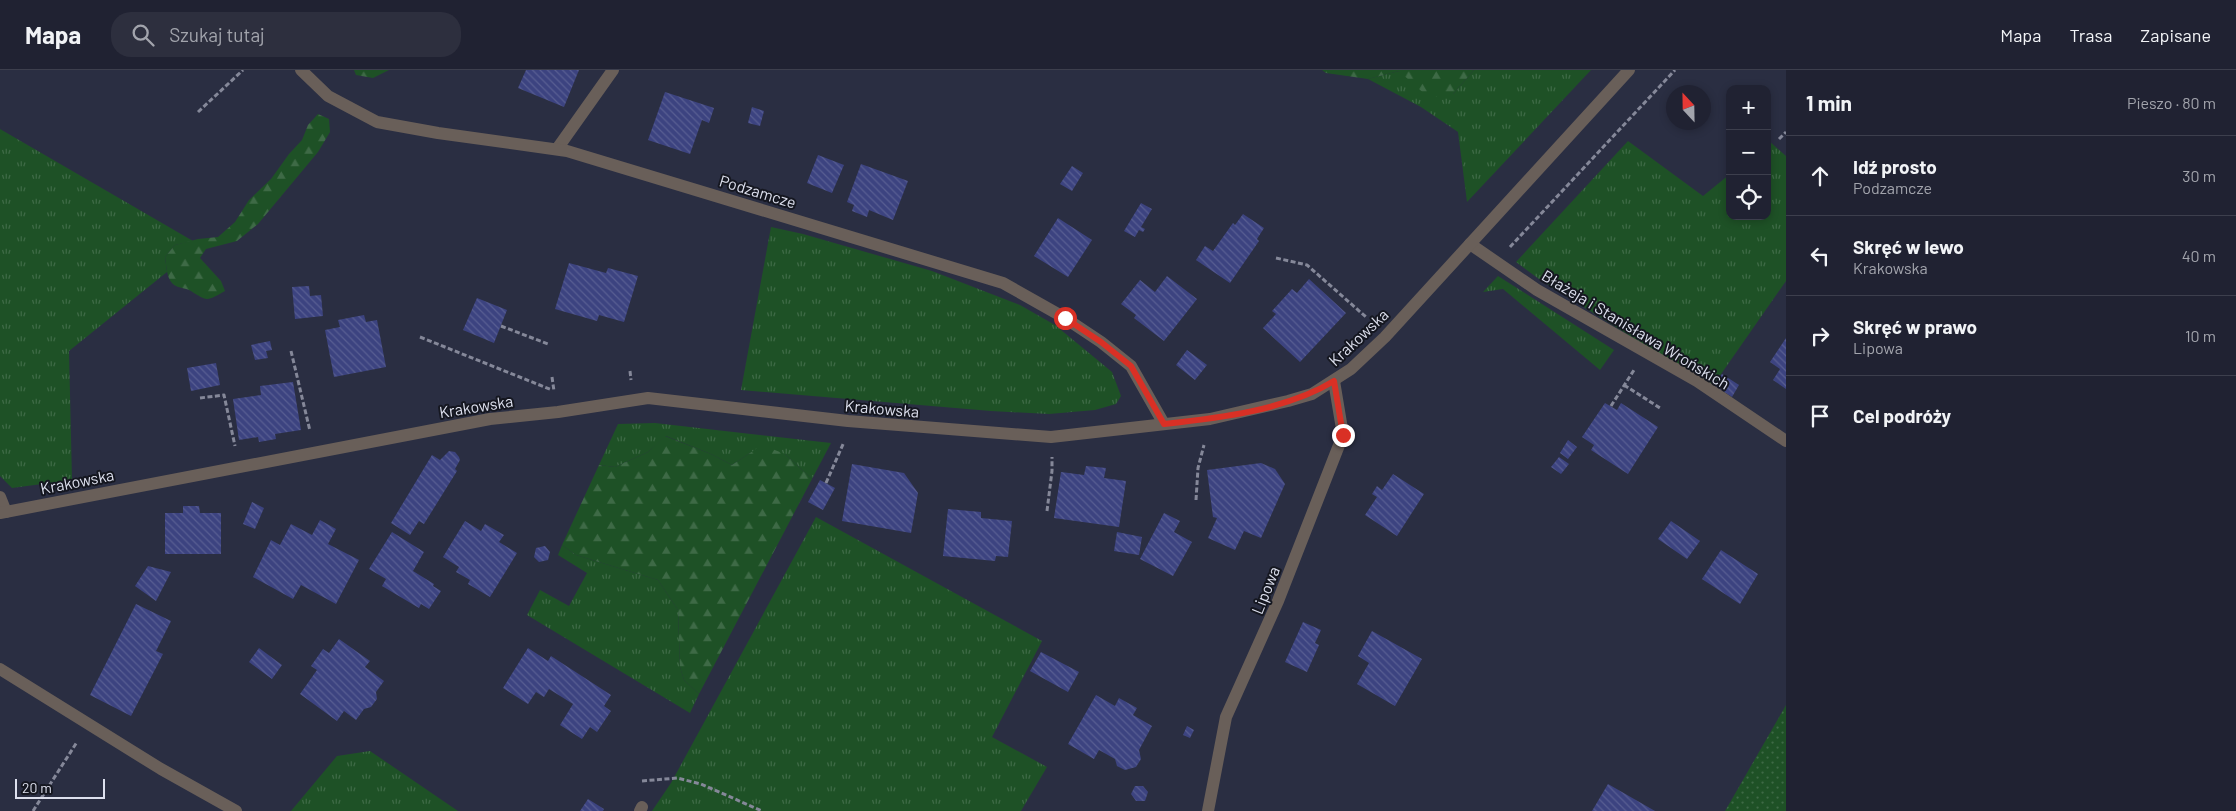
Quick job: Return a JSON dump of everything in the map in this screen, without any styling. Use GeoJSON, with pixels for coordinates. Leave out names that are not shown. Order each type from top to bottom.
{"type":"FeatureCollection","features":[{"type":"Feature","properties":{"kind":"street","name":"Podzamcze"},"geometry":{"type":"LineString","coordinates":[[301,70],[328,96],[377,122],[438,134],[557,150],[845,234],[1003,284],[1065,318],[1101,342],[1131,366],[1164,424]]}},
{"type":"Feature","properties":{"kind":"street"},"geometry":{"type":"LineString","coordinates":[[557,150],[613,70]]}},
{"type":"Feature","properties":{"kind":"street","name":"Krakowska"},"geometry":{"type":"LineString","coordinates":[[3,512],[490,419],[558,412],[648,398],[848,421],[1051,437],[1210,419],[1288,401],[1312,394],[1334,381],[1351,369],[1385,337],[1629,70]]}},
{"type":"Feature","properties":{"kind":"street","name":"Błażeja i Stanisława Wrońskich"},"geometry":{"type":"LineString","coordinates":[[1470,244],[1537,290],[1697,381],[1786,441]]}},
{"type":"Feature","properties":{"kind":"street","name":"Lipowa"},"geometry":{"type":"LineString","coordinates":[[1208,811],[1226,717],[1278,602],[1343,435],[1334,381]]}},
{"type":"Feature","properties":{"kind":"street"},"geometry":{"type":"LineString","coordinates":[[0,497],[3,512]]}},
{"type":"Feature","properties":{"kind":"street"},"geometry":{"type":"LineString","coordinates":[[0,669],[161,769],[236,811]]}},
{"type":"Feature","properties":{"kind":"path"},"geometry":{"type":"LineString","coordinates":[[198,112],[243,70]]}},
{"type":"Feature","properties":{"kind":"path"},"geometry":{"type":"LineString","coordinates":[[1496,262],[1675,70]]}},
{"type":"Feature","properties":{"kind":"path"},"geometry":{"type":"LineString","coordinates":[[1779,139],[1786,132]]}},
{"type":"Feature","properties":{"kind":"path"},"geometry":{"type":"LineString","coordinates":[[1276,258],[1307,265],[1366,317]]}},
{"type":"Feature","properties":{"kind":"path"},"geometry":{"type":"LineString","coordinates":[[501,326],[548,344]]}},
{"type":"Feature","properties":{"kind":"path"},"geometry":{"type":"LineString","coordinates":[[420,337],[554,391]]}},
{"type":"Feature","properties":{"kind":"path"},"geometry":{"type":"LineString","coordinates":[[291,351],[311,433]]}},
{"type":"Feature","properties":{"kind":"path"},"geometry":{"type":"LineString","coordinates":[[1610,406],[1635,369]]}},
{"type":"Feature","properties":{"kind":"path"},"geometry":{"type":"LineString","coordinates":[[1624,385],[1660,408]]}},
{"type":"Feature","properties":{"kind":"path"},"geometry":{"type":"LineString","coordinates":[[200,398],[224,395],[234,445]]}},
{"type":"Feature","properties":{"kind":"path"},"geometry":{"type":"LineString","coordinates":[[826,483],[844,444]]}},
{"type":"Feature","properties":{"kind":"path"},"geometry":{"type":"LineString","coordinates":[[1196,500],[1198,468],[1204,445]]}},
{"type":"Feature","properties":{"kind":"path"},"geometry":{"type":"LineString","coordinates":[[1047,512],[1052,471]]}},
{"type":"Feature","properties":{"kind":"path"},"geometry":{"type":"LineString","coordinates":[[33,811],[89,723]]}},
{"type":"Feature","properties":{"kind":"path"},"geometry":{"type":"LineString","coordinates":[[642,781],[677,778],[693,782],[762,811]]}},
{"type":"Feature","properties":{"kind":"green space"},"geometry":{"type":"Polygon","coordinates":[[[354,70],[389,70],[373,78],[356,75],[354,70]]]}},
{"type":"Feature","properties":{"kind":"green space"},"geometry":{"type":"Polygon","coordinates":[[[1322,70],[1474,70],[1453,94],[1429,98],[1399,71],[1368,79],[1326,73],[1322,70]]]}},
{"type":"Feature","properties":{"kind":"green space"},"geometry":{"type":"Polygon","coordinates":[[[1474,70],[1591,70],[1467,202],[1458,132],[1421,107],[1368,79],[1399,71],[1453,94],[1474,70]]]}},
{"type":"Feature","properties":{"kind":"green space"},"geometry":{"type":"Polygon","coordinates":[[[318,114],[329,119],[330,132],[318,152],[258,224],[237,241],[206,249],[200,258],[221,281],[225,291],[208,299],[173,284],[170,281],[165,257],[175,245],[198,239],[218,237],[235,222],[249,200],[271,179],[302,140],[308,125],[318,114]]]}},
{"type":"Feature","properties":{"kind":"green space"},"geometry":{"type":"Polygon","coordinates":[[[0,129],[193,241],[175,245],[165,257],[167,272],[69,351],[72,480],[12,488],[0,476],[0,129]]]}},
{"type":"Feature","properties":{"kind":"green space"},"geometry":{"type":"Polygon","coordinates":[[[1628,141],[1703,196],[1726,177],[1726,220],[1771,220],[1771,143],[1786,156],[1786,281],[1712,387],[1539,279],[1516,262],[1628,141]]]}},
{"type":"Feature","properties":{"kind":"green space"},"geometry":{"type":"Polygon","coordinates":[[[771,227],[803,234],[932,271],[1020,305],[1055,325],[1112,372],[1121,396],[1116,404],[1095,410],[1049,414],[991,411],[741,390],[771,227]]]}},
{"type":"Feature","properties":{"kind":"green space"},"geometry":{"type":"Polygon","coordinates":[[[1498,276],[1614,350],[1600,370],[1503,289],[1483,292],[1498,276]]]}},
{"type":"Feature","properties":{"kind":"green space"},"geometry":{"type":"Polygon","coordinates":[[[655,423],[831,443],[812,479],[785,454],[750,453],[732,465],[711,454],[666,436],[648,452],[615,467],[599,465],[618,424],[655,423]]]}},
{"type":"Feature","properties":{"kind":"green space"},"geometry":{"type":"Polygon","coordinates":[[[665,436],[711,454],[732,465],[762,445],[785,454],[812,479],[699,694],[684,680],[680,667],[678,610],[658,580],[576,555],[562,545],[599,465],[615,467],[648,452],[665,436]]]}},
{"type":"Feature","properties":{"kind":"green space"},"geometry":{"type":"Polygon","coordinates":[[[816,517],[1042,641],[992,737],[1047,767],[1021,811],[652,811],[671,783],[816,517]]]}},
{"type":"Feature","properties":{"kind":"green space"},"geometry":{"type":"Polygon","coordinates":[[[562,545],[576,555],[658,580],[678,610],[680,667],[684,680],[699,694],[690,713],[527,615],[540,590],[569,606],[587,573],[558,555],[562,545]]]}},
{"type":"Feature","properties":{"kind":"green space"},"geometry":{"type":"Polygon","coordinates":[[[1786,705],[1786,811],[1725,811],[1732,799],[1786,705]]]}},
{"type":"Feature","properties":{"kind":"green space"},"geometry":{"type":"Polygon","coordinates":[[[370,751],[458,811],[291,811],[337,756],[370,751]]]}},
{"type":"Feature","properties":{"kind":"building"},"geometry":{"type":"Polygon","coordinates":[[[526,70],[579,70],[564,107],[518,88],[526,70]]]}},
{"type":"Feature","properties":{"kind":"building"},"geometry":{"type":"Polygon","coordinates":[[[665,92],[714,108],[709,123],[702,120],[690,154],[648,140],[665,92]]]}},
{"type":"Feature","properties":{"kind":"building"},"geometry":{"type":"Polygon","coordinates":[[[752,107],[764,111],[760,126],[748,123],[752,107]]]}},
{"type":"Feature","properties":{"kind":"building"},"geometry":{"type":"Polygon","coordinates":[[[818,155],[844,165],[832,193],[807,183],[818,155]]]}},
{"type":"Feature","properties":{"kind":"building"},"geometry":{"type":"Polygon","coordinates":[[[861,164],[908,181],[893,220],[869,210],[867,217],[852,211],[854,205],[847,202],[861,164]]]}},
{"type":"Feature","properties":{"kind":"building"},"geometry":{"type":"Polygon","coordinates":[[[1072,166],[1083,173],[1072,191],[1060,184],[1072,166]]]}},
{"type":"Feature","properties":{"kind":"building"},"geometry":{"type":"Polygon","coordinates":[[[1141,203],[1152,209],[1141,227],[1145,229],[1143,232],[1139,230],[1135,237],[1124,231],[1141,203]]]}},
{"type":"Feature","properties":{"kind":"building"},"geometry":{"type":"Polygon","coordinates":[[[1243,214],[1264,228],[1257,239],[1259,241],[1230,283],[1196,260],[1205,246],[1213,251],[1233,223],[1235,225],[1243,214]]]}},
{"type":"Feature","properties":{"kind":"building"},"geometry":{"type":"Polygon","coordinates":[[[1058,218],[1092,240],[1068,277],[1034,256],[1058,218]]]}},
{"type":"Feature","properties":{"kind":"building"},"geometry":{"type":"Polygon","coordinates":[[[569,263],[606,273],[608,268],[638,276],[624,322],[599,315],[597,321],[555,309],[569,263]]]}},
{"type":"Feature","properties":{"kind":"building"},"geometry":{"type":"Polygon","coordinates":[[[1167,276],[1197,299],[1164,341],[1134,318],[1136,315],[1121,304],[1140,280],[1155,292],[1167,276]]]}},
{"type":"Feature","properties":{"kind":"building"},"geometry":{"type":"Polygon","coordinates":[[[1309,279],[1346,313],[1300,362],[1263,328],[1276,314],[1272,311],[1292,289],[1297,293],[1309,279]]]}},
{"type":"Feature","properties":{"kind":"building"},"geometry":{"type":"Polygon","coordinates":[[[309,286],[310,296],[321,295],[323,316],[295,319],[292,287],[309,286]]]}},
{"type":"Feature","properties":{"kind":"building"},"geometry":{"type":"Polygon","coordinates":[[[477,298],[507,310],[494,343],[463,330],[477,298]]]}},
{"type":"Feature","properties":{"kind":"building"},"geometry":{"type":"Polygon","coordinates":[[[364,315],[366,322],[377,320],[386,367],[334,377],[325,330],[340,327],[338,320],[364,315]]]}},
{"type":"Feature","properties":{"kind":"building"},"geometry":{"type":"Polygon","coordinates":[[[1786,338],[1786,389],[1773,380],[1780,369],[1770,362],[1786,338]]]}},
{"type":"Feature","properties":{"kind":"building"},"geometry":{"type":"Polygon","coordinates":[[[270,341],[272,350],[266,351],[268,358],[255,360],[251,345],[270,341]]]}},
{"type":"Feature","properties":{"kind":"building"},"geometry":{"type":"Polygon","coordinates":[[[1187,350],[1207,365],[1195,380],[1176,365],[1187,350]]]}},
{"type":"Feature","properties":{"kind":"building"},"geometry":{"type":"Polygon","coordinates":[[[216,363],[220,385],[191,391],[187,368],[216,363]]]}},
{"type":"Feature","properties":{"kind":"building"},"geometry":{"type":"Polygon","coordinates":[[[1722,374],[1739,385],[1732,397],[1714,385],[1722,374]]]}},
{"type":"Feature","properties":{"kind":"building"},"geometry":{"type":"Polygon","coordinates":[[[293,382],[301,430],[275,434],[276,439],[259,442],[258,437],[239,440],[233,399],[261,395],[260,386],[293,382]]]}},
{"type":"Feature","properties":{"kind":"building"},"geometry":{"type":"Polygon","coordinates":[[[1605,403],[1617,410],[1621,403],[1658,427],[1628,474],[1591,450],[1594,445],[1582,437],[1605,403]]]}},
{"type":"Feature","properties":{"kind":"building"},"geometry":{"type":"Polygon","coordinates":[[[1568,440],[1577,447],[1568,459],[1560,453],[1568,440]]]}},
{"type":"Feature","properties":{"kind":"building"},"geometry":{"type":"Polygon","coordinates":[[[449,451],[455,452],[459,457],[460,460],[455,469],[457,471],[424,524],[419,521],[410,535],[391,523],[432,455],[440,460],[449,451]]]}},
{"type":"Feature","properties":{"kind":"building"},"geometry":{"type":"Polygon","coordinates":[[[1559,457],[1569,464],[1561,474],[1551,467],[1559,457]]]}},
{"type":"Feature","properties":{"kind":"building"},"geometry":{"type":"Polygon","coordinates":[[[1261,463],[1275,469],[1285,484],[1261,538],[1244,531],[1235,550],[1208,538],[1217,518],[1213,517],[1207,470],[1261,463]]]}},
{"type":"Feature","properties":{"kind":"building"},"geometry":{"type":"Polygon","coordinates":[[[852,464],[904,473],[918,493],[911,533],[842,521],[852,464]]]}},
{"type":"Feature","properties":{"kind":"building"},"geometry":{"type":"Polygon","coordinates":[[[1086,466],[1106,468],[1104,478],[1126,481],[1119,527],[1054,518],[1061,472],[1084,475],[1086,466]]]}},
{"type":"Feature","properties":{"kind":"building"},"geometry":{"type":"Polygon","coordinates":[[[1393,474],[1424,494],[1397,536],[1365,515],[1377,497],[1372,494],[1377,486],[1382,490],[1393,474]]]}},
{"type":"Feature","properties":{"kind":"building"},"geometry":{"type":"Polygon","coordinates":[[[820,480],[835,488],[823,510],[808,502],[820,480]]]}},
{"type":"Feature","properties":{"kind":"building"},"geometry":{"type":"Polygon","coordinates":[[[252,502],[264,508],[255,529],[243,524],[252,502]]]}},
{"type":"Feature","properties":{"kind":"building"},"geometry":{"type":"Polygon","coordinates":[[[183,506],[199,506],[200,513],[221,513],[221,554],[165,554],[165,513],[183,513],[183,506]]]}},
{"type":"Feature","properties":{"kind":"building"},"geometry":{"type":"Polygon","coordinates":[[[948,509],[981,512],[981,518],[1012,521],[1008,557],[996,556],[995,561],[943,556],[948,509]]]}},
{"type":"Feature","properties":{"kind":"building"},"geometry":{"type":"Polygon","coordinates":[[[1164,513],[1180,521],[1174,532],[1192,542],[1173,576],[1140,559],[1164,513]]]}},
{"type":"Feature","properties":{"kind":"building"},"geometry":{"type":"Polygon","coordinates":[[[320,520],[336,529],[328,544],[359,560],[336,604],[301,585],[293,599],[253,577],[271,540],[280,545],[291,524],[312,535],[320,520]]]}},
{"type":"Feature","properties":{"kind":"building"},"geometry":{"type":"Polygon","coordinates":[[[465,521],[481,531],[485,524],[504,535],[499,542],[517,553],[490,597],[468,584],[470,580],[456,572],[459,567],[443,557],[465,521]]]}},
{"type":"Feature","properties":{"kind":"building"},"geometry":{"type":"Polygon","coordinates":[[[1671,521],[1700,541],[1687,559],[1658,539],[1671,521]]]}},
{"type":"Feature","properties":{"kind":"building"},"geometry":{"type":"Polygon","coordinates":[[[392,532],[424,552],[413,571],[434,584],[433,586],[441,591],[429,609],[421,604],[419,608],[382,586],[386,579],[369,569],[392,532]]]}},
{"type":"Feature","properties":{"kind":"building"},"geometry":{"type":"Polygon","coordinates":[[[1117,532],[1142,537],[1139,555],[1114,551],[1117,532]]]}},
{"type":"Feature","properties":{"kind":"building"},"geometry":{"type":"Polygon","coordinates":[[[545,546],[550,552],[548,560],[539,562],[534,557],[536,548],[545,546]]]}},
{"type":"Feature","properties":{"kind":"building"},"geometry":{"type":"Polygon","coordinates":[[[1721,550],[1758,574],[1740,604],[1702,579],[1721,550]]]}},
{"type":"Feature","properties":{"kind":"building"},"geometry":{"type":"Polygon","coordinates":[[[148,566],[171,572],[156,601],[135,586],[148,566]]]}},
{"type":"Feature","properties":{"kind":"building"},"geometry":{"type":"Polygon","coordinates":[[[136,604],[171,621],[156,651],[163,654],[131,716],[90,695],[136,604]]]}},
{"type":"Feature","properties":{"kind":"building"},"geometry":{"type":"Polygon","coordinates":[[[1303,622],[1321,630],[1315,643],[1319,645],[1307,672],[1285,662],[1303,622]]]}},
{"type":"Feature","properties":{"kind":"building"},"geometry":{"type":"Polygon","coordinates":[[[1372,631],[1422,659],[1395,706],[1357,684],[1369,663],[1358,656],[1372,631]]]}},
{"type":"Feature","properties":{"kind":"building"},"geometry":{"type":"Polygon","coordinates":[[[339,639],[370,661],[365,667],[384,681],[376,692],[377,699],[371,707],[364,709],[356,720],[344,711],[337,721],[300,694],[317,670],[311,666],[323,649],[329,653],[339,639]]]}},
{"type":"Feature","properties":{"kind":"building"},"geometry":{"type":"Polygon","coordinates":[[[259,648],[282,665],[272,679],[249,662],[259,648]]]}},
{"type":"Feature","properties":{"kind":"building"},"geometry":{"type":"Polygon","coordinates":[[[528,648],[548,661],[551,656],[611,695],[604,706],[611,711],[597,732],[590,727],[582,739],[560,725],[573,704],[549,689],[544,697],[536,692],[528,704],[503,688],[528,648]]]}},
{"type":"Feature","properties":{"kind":"building"},"geometry":{"type":"Polygon","coordinates":[[[1041,652],[1079,672],[1068,692],[1030,671],[1041,652]]]}},
{"type":"Feature","properties":{"kind":"building"},"geometry":{"type":"Polygon","coordinates":[[[1096,695],[1115,706],[1119,698],[1137,708],[1133,715],[1152,726],[1139,750],[1141,759],[1136,767],[1125,770],[1117,766],[1115,759],[1099,750],[1094,759],[1068,744],[1096,695]]]}},
{"type":"Feature","properties":{"kind":"building"},"geometry":{"type":"Polygon","coordinates":[[[1187,726],[1194,730],[1190,738],[1183,735],[1187,726]]]}},
{"type":"Feature","properties":{"kind":"building"},"geometry":{"type":"Polygon","coordinates":[[[1608,784],[1655,811],[1592,811],[1608,784]]]}},
{"type":"Feature","properties":{"kind":"building"},"geometry":{"type":"Polygon","coordinates":[[[1135,786],[1143,786],[1148,792],[1145,801],[1136,801],[1131,794],[1135,786]]]}},
{"type":"Feature","properties":{"kind":"building"},"geometry":{"type":"Polygon","coordinates":[[[588,799],[604,809],[603,811],[580,811],[588,799]]]}},
{"type":"Feature","properties":{"kind":"route"},"geometry":{"type":"LineString","coordinates":[[1065,318],[1101,342],[1131,366],[1164,424],[1210,419],[1288,401],[1312,394],[1334,381],[1343,435]]}}]}
